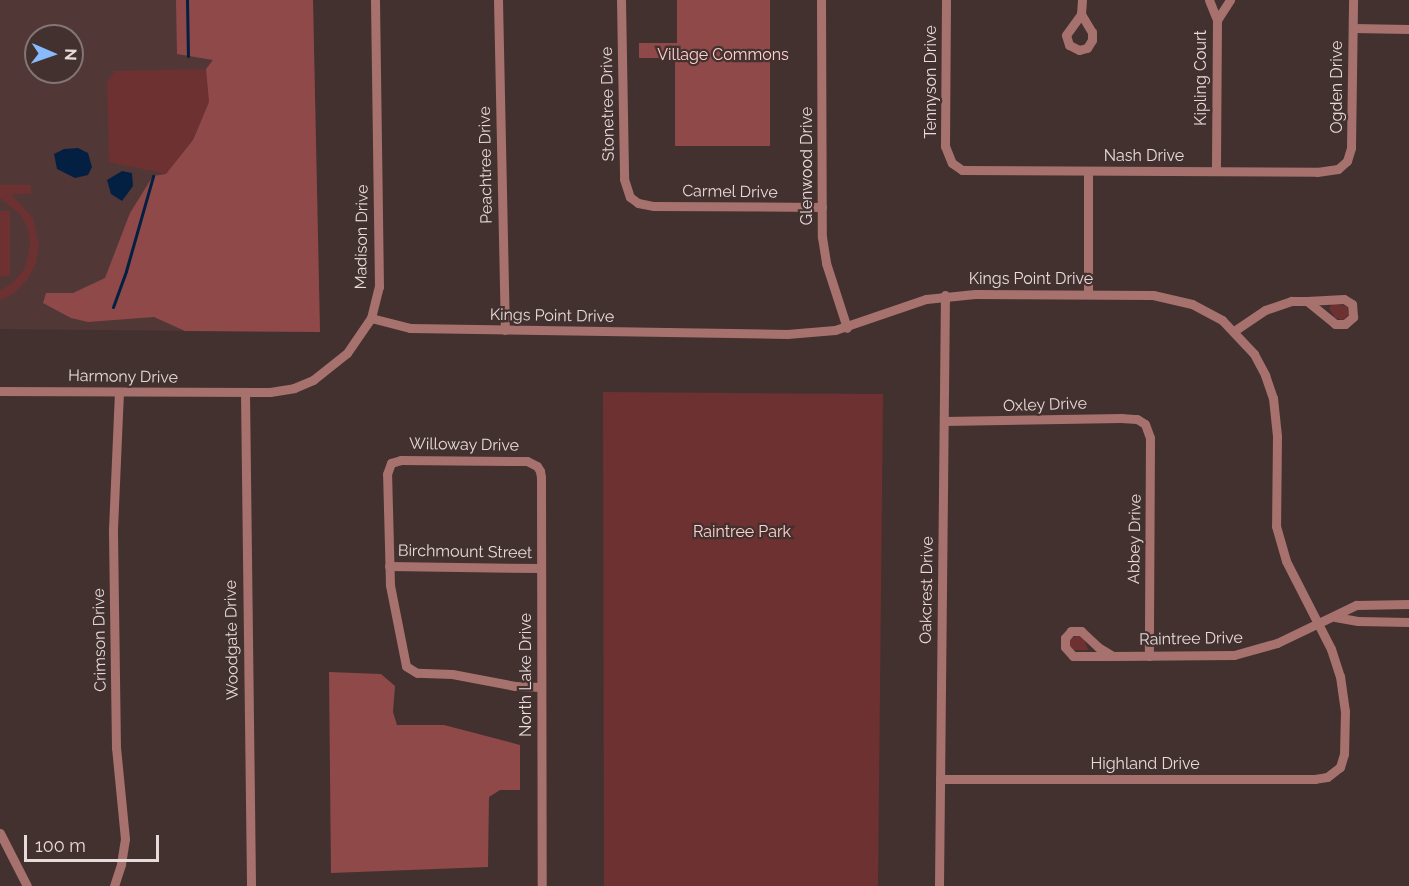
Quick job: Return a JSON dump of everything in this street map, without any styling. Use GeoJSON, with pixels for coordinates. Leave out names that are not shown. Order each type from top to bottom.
{"type":"FeatureCollection","features":[{"type":"Feature","properties":{"kind":"street","name":"Madison Drive"},"geometry":{"type":"LineString","coordinates":[[245,393],[287,389],[318,377],[347,353],[361,337],[370,318],[379,286],[380,267],[375,0]]}},
{"type":"Feature","properties":{"kind":"street","name":"Peachtree Drive"},"geometry":{"type":"LineString","coordinates":[[498,0],[505,330]]}},
{"type":"Feature","properties":{"kind":"street","name":"Stonetree Drive"},"geometry":{"type":"LineString","coordinates":[[621,0],[624,179],[630,197],[638,203]]}},
{"type":"Feature","properties":{"kind":"street","name":"Glenwood Drive"},"geometry":{"type":"LineString","coordinates":[[821,0],[822,237],[826,262],[847,328]]}},
{"type":"Feature","properties":{"kind":"street","name":"Tennyson Drive"},"geometry":{"type":"LineString","coordinates":[[946,0],[945,146],[952,164]]}},
{"type":"Feature","properties":{"kind":"street"},"geometry":{"type":"LineString","coordinates":[[1082,0],[1082,14]]}},
{"type":"Feature","properties":{"kind":"street","name":"Kipling Court"},"geometry":{"type":"LineString","coordinates":[[1209,0],[1217,20],[1216,171]]}},
{"type":"Feature","properties":{"kind":"street","name":"Kipling Court"},"geometry":{"type":"LineString","coordinates":[[1217,20],[1230,0]]}},
{"type":"Feature","properties":{"kind":"street","name":"Ogden Drive"},"geometry":{"type":"LineString","coordinates":[[1338,169],[1347,161],[1352,148],[1353,0]]}},
{"type":"Feature","properties":{"kind":"street"},"geometry":{"type":"LineString","coordinates":[[1353,28],[1409,29]]}},
{"type":"Feature","properties":{"kind":"street","name":"Nash Drive"},"geometry":{"type":"LineString","coordinates":[[952,164],[962,170],[973,171],[1317,172],[1338,169]]}},
{"type":"Feature","properties":{"kind":"street"},"geometry":{"type":"LineString","coordinates":[[1088,171],[1088,294]]}},
{"type":"Feature","properties":{"kind":"street","name":"Carmel Drive"},"geometry":{"type":"LineString","coordinates":[[638,203],[654,206],[822,207]]}},
{"type":"Feature","properties":{"kind":"street","name":"Kings Point Drive"},"geometry":{"type":"LineString","coordinates":[[370,318],[404,328],[787,334],[847,328],[915,302],[945,295],[1153,295],[1180,300],[1222,320],[1234,331],[1254,354],[1270,388],[1276,421],[1275,513],[1278,537],[1286,561],[1336,662],[1343,690],[1345,721],[1342,761]]}},
{"type":"Feature","properties":{"kind":"street","name":"Oakcrest Drive"},"geometry":{"type":"LineString","coordinates":[[939,886],[945,295]]}},
{"type":"Feature","properties":{"kind":"street"},"geometry":{"type":"LineString","coordinates":[[1234,331],[1265,310],[1291,301],[1344,299],[1352,304],[1353,317],[1345,324],[1335,324],[1307,301]]}},
{"type":"Feature","properties":{"kind":"street","name":"Harmony Drive"},"geometry":{"type":"LineString","coordinates":[[0,391],[245,393]]}},
{"type":"Feature","properties":{"kind":"street","name":"Crimson Drive"},"geometry":{"type":"LineString","coordinates":[[114,886],[121,864],[125,839],[116,748],[113,529],[119,392]]}},
{"type":"Feature","properties":{"kind":"street","name":"Woodgate Drive"},"geometry":{"type":"LineString","coordinates":[[245,393],[251,886]]}},
{"type":"Feature","properties":{"kind":"street","name":"Oxley Drive"},"geometry":{"type":"LineString","coordinates":[[944,421],[1121,418],[1137,419],[1145,424]]}},
{"type":"Feature","properties":{"kind":"street","name":"Abbey Drive"},"geometry":{"type":"LineString","coordinates":[[1145,424],[1151,448],[1149,656]]}},
{"type":"Feature","properties":{"kind":"street","name":"Willoway Drive"},"geometry":{"type":"LineString","coordinates":[[389,566],[387,474],[391,463],[401,460],[527,461],[537,466]]}},
{"type":"Feature","properties":{"kind":"street","name":"North Lake Drive"},"geometry":{"type":"LineString","coordinates":[[537,466],[541,477],[542,886]]}},
{"type":"Feature","properties":{"kind":"street"},"geometry":{"type":"LineString","coordinates":[[389,566],[392,597],[406,666],[417,673],[452,674],[505,685],[541,687]]}},
{"type":"Feature","properties":{"kind":"street","name":"Birchmount Street"},"geometry":{"type":"LineString","coordinates":[[389,566],[541,568]]}},
{"type":"Feature","properties":{"kind":"street","name":"Raintree Drive"},"geometry":{"type":"LineString","coordinates":[[1113,656],[1098,647],[1081,630],[1071,631],[1065,638],[1065,647],[1073,656],[1113,656],[1226,656],[1252,652],[1318,623],[1335,618],[1356,605],[1409,604]]}},
{"type":"Feature","properties":{"kind":"street","name":"Raintree Drive"},"geometry":{"type":"LineString","coordinates":[[1335,618],[1409,622]]}},
{"type":"Feature","properties":{"kind":"street","name":"Highland Drive"},"geometry":{"type":"LineString","coordinates":[[940,779],[1315,779],[1333,774],[1342,761]]}},
{"type":"Feature","properties":{"kind":"street"},"geometry":{"type":"LineString","coordinates":[[0,833],[27,886]]}},
{"type":"Feature","properties":{"kind":"shaded area"},"geometry":{"type":"Polygon","coordinates":[[[0,0],[313,0],[320,332],[0,329],[0,0]]]}},
{"type":"Feature","properties":{"kind":"green space"},"geometry":{"type":"Polygon","coordinates":[[[176,0],[313,0],[320,332],[185,331],[154,317],[88,322],[71,318],[43,303],[46,293],[73,293],[105,278],[130,213],[153,176],[166,174],[193,140],[209,102],[206,69],[213,60],[177,54],[176,0]]]}},
{"type":"Feature","properties":{"kind":"green space","name":"Village Commons"},"geometry":{"type":"Polygon","coordinates":[[[677,0],[770,0],[770,146],[675,146],[675,58],[639,58],[639,43],[677,43],[677,0]]]}},
{"type":"Feature","properties":{"kind":"green space"},"geometry":{"type":"Polygon","coordinates":[[[206,69],[209,102],[193,140],[166,174],[109,162],[107,81],[115,71],[206,69]]]}},
{"type":"Feature","properties":{"kind":"green space"},"geometry":{"type":"Polygon","coordinates":[[[0,185],[31,185],[31,194],[11,194],[33,218],[39,245],[36,263],[27,280],[14,293],[0,300],[0,291],[15,281],[25,268],[30,245],[28,229],[21,215],[0,198],[0,185]]]}},
{"type":"Feature","properties":{"kind":"green space"},"geometry":{"type":"Polygon","coordinates":[[[0,211],[10,211],[10,276],[0,276],[0,211]]]}},
{"type":"Feature","properties":{"kind":"green space"},"geometry":{"type":"Polygon","coordinates":[[[1332,304],[1347,306],[1349,315],[1343,320],[1335,318],[1329,308],[1332,304]]]}},
{"type":"Feature","properties":{"kind":"green space","name":"Raintree Park"},"geometry":{"type":"Polygon","coordinates":[[[603,392],[883,394],[878,886],[604,886],[603,392]]]}},
{"type":"Feature","properties":{"kind":"green space"},"geometry":{"type":"Polygon","coordinates":[[[1078,635],[1084,638],[1088,650],[1074,650],[1069,645],[1070,639],[1078,635]]]}},
{"type":"Feature","properties":{"kind":"green space"},"geometry":{"type":"Polygon","coordinates":[[[329,672],[381,674],[395,686],[393,712],[397,725],[444,725],[520,745],[520,790],[500,790],[489,797],[488,867],[331,873],[329,672]]]}},
{"type":"Feature","properties":{"kind":"water"},"geometry":{"type":"Polygon","coordinates":[[[78,148],[88,153],[92,167],[88,175],[75,178],[57,169],[54,154],[64,149],[78,148]]]}},
{"type":"Feature","properties":{"kind":"water"},"geometry":{"type":"Polygon","coordinates":[[[122,171],[132,173],[133,186],[122,201],[111,194],[107,180],[122,171]]]}},
{"type":"Feature","properties":{"kind":"waterway"},"geometry":{"type":"LineString","coordinates":[[187,0],[188,56]]}},
{"type":"Feature","properties":{"kind":"waterway"},"geometry":{"type":"LineString","coordinates":[[113,307],[126,271],[153,176]]}}]}
